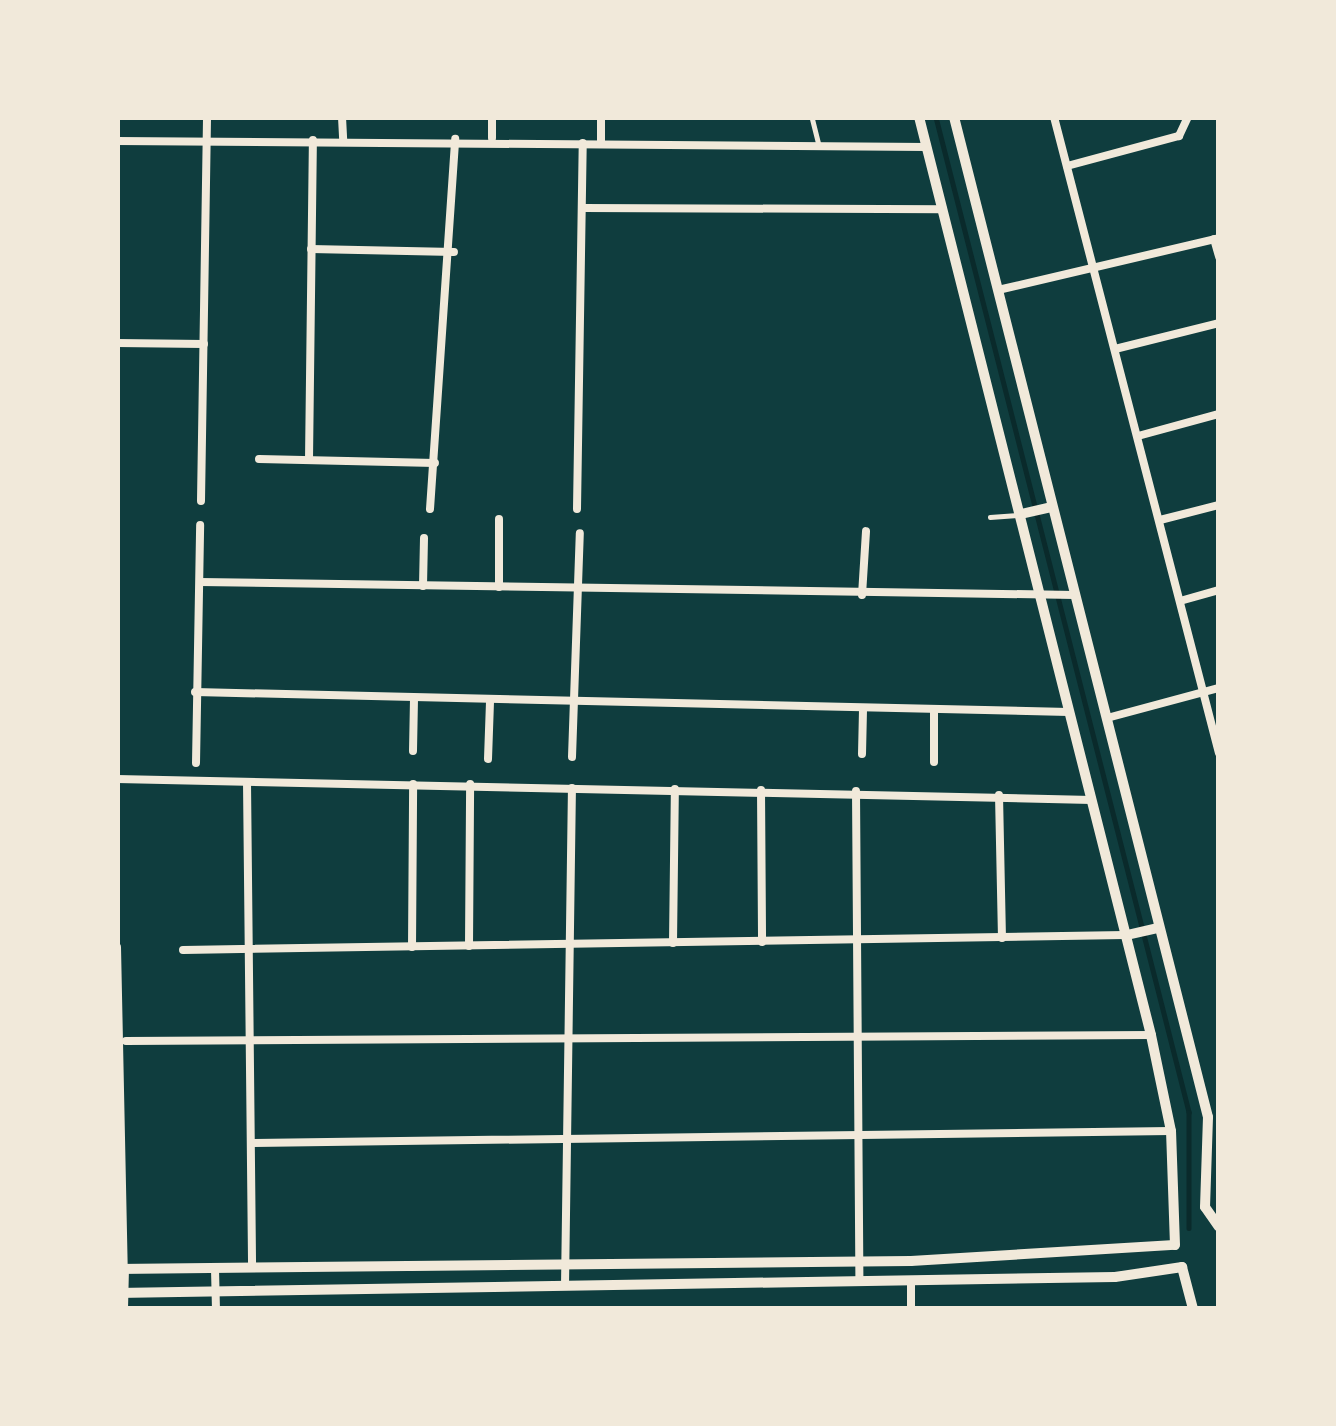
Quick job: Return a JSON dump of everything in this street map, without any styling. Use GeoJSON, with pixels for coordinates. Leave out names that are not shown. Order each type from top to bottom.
{"type":"FeatureCollection","features":[{"type":"Feature","properties":{"kind":"street"},"geometry":{"type":"LineString","coordinates":[[201,501],[208,117]]}},
{"type":"Feature","properties":{"kind":"street"},"geometry":{"type":"LineString","coordinates":[[342,117],[343,139]]}},
{"type":"Feature","properties":{"kind":"street"},"geometry":{"type":"LineString","coordinates":[[492,117],[492,138]]}},
{"type":"Feature","properties":{"kind":"street"},"geometry":{"type":"LineString","coordinates":[[601,117],[601,142]]}},
{"type":"Feature","properties":{"kind":"street"},"geometry":{"type":"LineString","coordinates":[[920,117],[1130,934],[1171,1131],[1175,1245],[1193,1309]]}},
{"type":"Feature","properties":{"kind":"street"},"geometry":{"type":"LineString","coordinates":[[954,117],[1049,508],[1107,718],[1154,928],[1208,1118],[1204,1207],[1219,1227]]}},
{"type":"Feature","properties":{"kind":"street"},"geometry":{"type":"LineString","coordinates":[[1054,117],[1219,753]]}},
{"type":"Feature","properties":{"kind":"street"},"geometry":{"type":"LineString","coordinates":[[1067,166],[1187,122]]}},
{"type":"Feature","properties":{"kind":"street"},"geometry":{"type":"LineString","coordinates":[[117,141],[492,138],[927,147]]}},
{"type":"Feature","properties":{"kind":"street"},"geometry":{"type":"LineString","coordinates":[[430,509],[454,252],[454,139]]}},
{"type":"Feature","properties":{"kind":"street"},"geometry":{"type":"LineString","coordinates":[[309,460],[313,140]]}},
{"type":"Feature","properties":{"kind":"street"},"geometry":{"type":"LineString","coordinates":[[577,509],[583,143]]}},
{"type":"Feature","properties":{"kind":"street"},"geometry":{"type":"LineString","coordinates":[[584,208],[943,208]]}},
{"type":"Feature","properties":{"kind":"street"},"geometry":{"type":"LineString","coordinates":[[998,290],[1216,238],[1219,256]]}},
{"type":"Feature","properties":{"kind":"street"},"geometry":{"type":"LineString","coordinates":[[311,249],[454,252]]}},
{"type":"Feature","properties":{"kind":"street"},"geometry":{"type":"LineString","coordinates":[[1115,349],[1219,323]]}},
{"type":"Feature","properties":{"kind":"street"},"geometry":{"type":"LineString","coordinates":[[117,343],[204,344]]}},
{"type":"Feature","properties":{"kind":"street"},"geometry":{"type":"LineString","coordinates":[[1138,436],[1219,414]]}},
{"type":"Feature","properties":{"kind":"street"},"geometry":{"type":"LineString","coordinates":[[259,459],[435,463]]}},
{"type":"Feature","properties":{"kind":"street"},"geometry":{"type":"LineString","coordinates":[[1160,520],[1219,505]]}},
{"type":"Feature","properties":{"kind":"street"},"geometry":{"type":"LineString","coordinates":[[1025,514],[1049,508]]}},
{"type":"Feature","properties":{"kind":"street"},"geometry":{"type":"LineString","coordinates":[[499,519],[499,587]]}},
{"type":"Feature","properties":{"kind":"street"},"geometry":{"type":"LineString","coordinates":[[196,763],[200,525]]}},
{"type":"Feature","properties":{"kind":"street"},"geometry":{"type":"LineString","coordinates":[[862,595],[866,531]]}},
{"type":"Feature","properties":{"kind":"street"},"geometry":{"type":"LineString","coordinates":[[572,758],[580,533]]}},
{"type":"Feature","properties":{"kind":"street"},"geometry":{"type":"LineString","coordinates":[[423,586],[424,538]]}},
{"type":"Feature","properties":{"kind":"street"},"geometry":{"type":"LineString","coordinates":[[200,582],[1072,596]]}},
{"type":"Feature","properties":{"kind":"street"},"geometry":{"type":"LineString","coordinates":[[1180,601],[1219,590]]}},
{"type":"Feature","properties":{"kind":"street"},"geometry":{"type":"LineString","coordinates":[[1107,718],[1219,688]]}},
{"type":"Feature","properties":{"kind":"street"},"geometry":{"type":"LineString","coordinates":[[195,692],[1051,716],[1071,712]]}},
{"type":"Feature","properties":{"kind":"street"},"geometry":{"type":"LineString","coordinates":[[413,751],[415,698]]}},
{"type":"Feature","properties":{"kind":"street"},"geometry":{"type":"LineString","coordinates":[[488,759],[490,701]]}},
{"type":"Feature","properties":{"kind":"street"},"geometry":{"type":"LineString","coordinates":[[862,754],[863,710]]}},
{"type":"Feature","properties":{"kind":"street"},"geometry":{"type":"LineString","coordinates":[[934,712],[934,762]]}},
{"type":"Feature","properties":{"kind":"street"},"geometry":{"type":"LineString","coordinates":[[117,779],[856,791],[1093,801]]}},
{"type":"Feature","properties":{"kind":"street"},"geometry":{"type":"LineString","coordinates":[[247,782],[252,1266]]}},
{"type":"Feature","properties":{"kind":"street"},"geometry":{"type":"LineString","coordinates":[[412,946],[413,784]]}},
{"type":"Feature","properties":{"kind":"street"},"geometry":{"type":"LineString","coordinates":[[469,946],[470,784]]}},
{"type":"Feature","properties":{"kind":"street"},"geometry":{"type":"LineString","coordinates":[[565,1286],[572,788]]}},
{"type":"Feature","properties":{"kind":"street"},"geometry":{"type":"LineString","coordinates":[[673,943],[675,789]]}},
{"type":"Feature","properties":{"kind":"street"},"geometry":{"type":"LineString","coordinates":[[761,790],[762,941]]}},
{"type":"Feature","properties":{"kind":"street"},"geometry":{"type":"LineString","coordinates":[[856,791],[860,1281]]}},
{"type":"Feature","properties":{"kind":"street"},"geometry":{"type":"LineString","coordinates":[[999,795],[1002,938]]}},
{"type":"Feature","properties":{"kind":"street"},"geometry":{"type":"LineString","coordinates":[[183,950],[1002,938],[1130,934],[1154,928]]}},
{"type":"Feature","properties":{"kind":"street"},"geometry":{"type":"LineString","coordinates":[[117,947],[127,1041],[119,1293],[123,1309]]}},
{"type":"Feature","properties":{"kind":"street"},"geometry":{"type":"LineString","coordinates":[[127,1041],[566,1043],[1151,1035]]}},
{"type":"Feature","properties":{"kind":"street"},"geometry":{"type":"LineString","coordinates":[[251,1143],[1171,1131]]}},
{"type":"Feature","properties":{"kind":"street"},"geometry":{"type":"LineString","coordinates":[[120,1269],[860,1262],[1175,1245]]}},
{"type":"Feature","properties":{"kind":"street"},"geometry":{"type":"LineString","coordinates":[[119,1293],[911,1281],[1182,1267]]}},
{"type":"Feature","properties":{"kind":"street"},"geometry":{"type":"LineString","coordinates":[[215,1268],[216,1309]]}},
{"type":"Feature","properties":{"kind":"street"},"geometry":{"type":"LineString","coordinates":[[911,1281],[911,1309]]}},
{"type":"Feature","properties":{"kind":"lane"},"geometry":{"type":"LineString","coordinates":[[812,117],[819,146]]}},
{"type":"Feature","properties":{"kind":"lane"},"geometry":{"type":"LineString","coordinates":[[990,517],[1025,514]]}},
{"type":"Feature","properties":{"kind":"waterway"},"geometry":{"type":"LineString","coordinates":[[936,117],[1189,1112],[1189,1228]]}}]}
